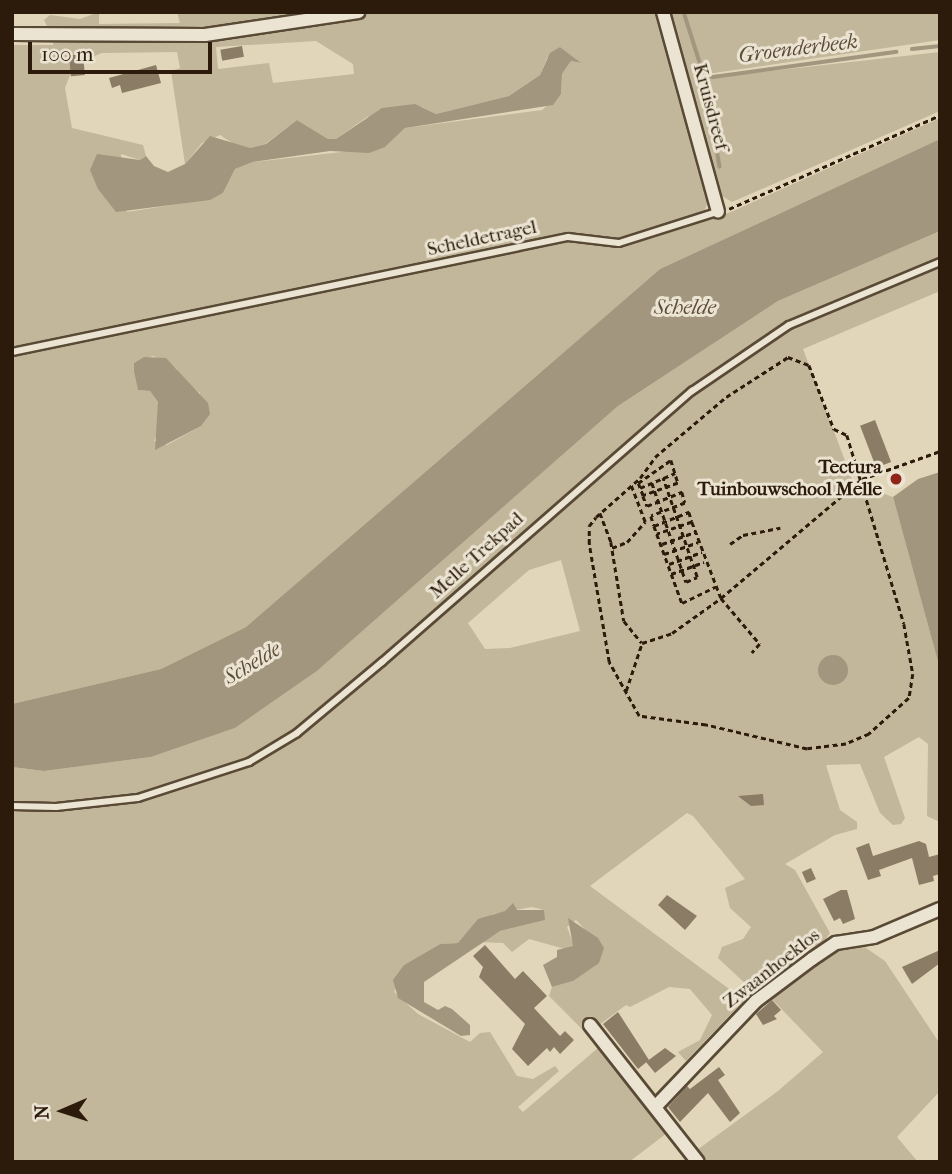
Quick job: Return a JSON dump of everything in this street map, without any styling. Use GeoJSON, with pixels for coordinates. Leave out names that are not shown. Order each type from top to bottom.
{"type":"FeatureCollection","features":[{"type":"Feature","properties":{"kind":"street"},"geometry":{"type":"LineString","coordinates":[[12,34],[161,38],[358,12]]}},
{"type":"Feature","properties":{"kind":"street","name":"Kruisdreef"},"geometry":{"type":"LineString","coordinates":[[663,12],[718,212]]}},
{"type":"Feature","properties":{"kind":"street","name":"Zwaanhoeklos"},"geometry":{"type":"LineString","coordinates":[[657,1105],[756,1001],[812,959],[836,943],[874,937],[940,909]]}},
{"type":"Feature","properties":{"kind":"street"},"geometry":{"type":"LineString","coordinates":[[590,1025],[657,1105],[698,1162]]}},
{"type":"Feature","properties":{"kind":"lane","name":"Scheldetragel"},"geometry":{"type":"LineString","coordinates":[[12,352],[568,237],[619,243],[718,212]]}},
{"type":"Feature","properties":{"kind":"lane","name":"Melle Trekpad"},"geometry":{"type":"LineString","coordinates":[[12,806],[56,807],[138,798],[250,762],[297,733],[371,671],[692,391],[789,325],[940,262]]}},
{"type":"Feature","properties":{"kind":"path"},"geometry":{"type":"LineString","coordinates":[[718,212],[940,115]]}},
{"type":"Feature","properties":{"kind":"path"},"geometry":{"type":"LineString","coordinates":[[788,358],[809,365],[834,429],[847,435],[904,624],[913,674],[909,698],[899,712],[869,734],[846,744],[807,750],[706,725],[639,716],[609,662],[590,556],[589,526],[600,512],[631,485],[695,422],[788,358]]}},
{"type":"Feature","properties":{"kind":"path"},"geometry":{"type":"LineString","coordinates":[[642,643],[672,634],[721,598],[862,479],[940,451]]}},
{"type":"Feature","properties":{"kind":"path"},"geometry":{"type":"LineString","coordinates":[[715,587],[682,603],[640,488],[638,482],[671,460],[715,587],[721,598],[760,644],[752,653]]}},
{"type":"Feature","properties":{"kind":"path"},"geometry":{"type":"LineString","coordinates":[[640,488],[675,473]]}},
{"type":"Feature","properties":{"kind":"path"},"geometry":{"type":"LineString","coordinates":[[663,478],[697,578]]}},
{"type":"Feature","properties":{"kind":"path"},"geometry":{"type":"LineString","coordinates":[[652,483],[686,582]]}},
{"type":"Feature","properties":{"kind":"path"},"geometry":{"type":"LineString","coordinates":[[643,496],[678,483]]}},
{"type":"Feature","properties":{"kind":"path"},"geometry":{"type":"LineString","coordinates":[[612,548],[627,542],[645,523],[631,485]]}},
{"type":"Feature","properties":{"kind":"path"},"geometry":{"type":"LineString","coordinates":[[647,506],[682,492]]}},
{"type":"Feature","properties":{"kind":"path"},"geometry":{"type":"LineString","coordinates":[[650,516],[685,503]]}},
{"type":"Feature","properties":{"kind":"path"},"geometry":{"type":"LineString","coordinates":[[600,512],[612,548],[624,621],[642,643]]}},
{"type":"Feature","properties":{"kind":"path"},"geometry":{"type":"LineString","coordinates":[[654,526],[689,512]]}},
{"type":"Feature","properties":{"kind":"path"},"geometry":{"type":"LineString","coordinates":[[657,534],[691,522]]}},
{"type":"Feature","properties":{"kind":"path"},"geometry":{"type":"LineString","coordinates":[[730,544],[743,535],[780,528]]}},
{"type":"Feature","properties":{"kind":"path"},"geometry":{"type":"LineString","coordinates":[[661,545],[695,532]]}},
{"type":"Feature","properties":{"kind":"path"},"geometry":{"type":"LineString","coordinates":[[664,554],[698,542]]}},
{"type":"Feature","properties":{"kind":"path"},"geometry":{"type":"LineString","coordinates":[[668,564],[702,552]]}},
{"type":"Feature","properties":{"kind":"path"},"geometry":{"type":"LineString","coordinates":[[671,574],[705,562]]}},
{"type":"Feature","properties":{"kind":"path"},"geometry":{"type":"LineString","coordinates":[[676,586],[709,573]]}},
{"type":"Feature","properties":{"kind":"path"},"geometry":{"type":"LineString","coordinates":[[626,693],[642,643]]}},
{"type":"Feature","properties":{"kind":"shaded area"},"geometry":{"type":"Polygon","coordinates":[[[99,12],[99,24],[180,23],[177,12],[940,12],[940,40],[707,74],[709,78],[940,52],[940,111],[732,202],[722,196],[695,106],[684,113],[709,197],[703,216],[615,241],[574,233],[558,235],[12,347],[12,45],[53,45],[55,31],[49,30],[44,20],[50,15],[80,19],[99,12]],[[316,41],[216,47],[218,69],[269,63],[273,83],[354,74],[353,64],[316,41]],[[560,47],[547,58],[540,75],[509,96],[436,114],[422,107],[367,117],[336,139],[328,139],[297,120],[265,144],[250,148],[238,147],[220,135],[202,143],[185,164],[171,71],[180,68],[177,52],[102,53],[74,64],[65,88],[72,128],[143,145],[146,156],[140,160],[121,154],[127,212],[210,199],[223,193],[235,169],[253,162],[385,147],[405,128],[542,110],[561,94],[562,74],[571,61],[580,63],[560,47]]]}},
{"type":"Feature","properties":{"kind":"shaded area"},"geometry":{"type":"Polygon","coordinates":[[[940,118],[940,139],[660,269],[246,627],[161,669],[12,704],[12,355],[569,240],[620,246],[731,212],[940,118]],[[153,356],[134,363],[138,390],[150,391],[158,402],[160,426],[154,441],[167,445],[201,426],[200,393],[184,382],[176,368],[153,356]]]}},
{"type":"Feature","properties":{"kind":"shaded area"},"geometry":{"type":"Polygon","coordinates":[[[940,231],[940,291],[803,349],[859,498],[874,490],[893,497],[940,669],[940,822],[927,816],[928,744],[919,737],[884,757],[905,818],[901,824],[893,825],[880,813],[860,764],[826,765],[840,810],[857,822],[857,829],[835,835],[785,864],[795,870],[830,933],[819,948],[763,987],[750,988],[718,958],[722,947],[743,939],[751,927],[730,908],[725,888],[745,879],[693,816],[687,813],[590,886],[744,1000],[686,1061],[678,1052],[700,1040],[712,1015],[690,989],[669,987],[630,1007],[626,1005],[599,1025],[595,1019],[582,1029],[549,996],[552,987],[573,981],[603,948],[576,920],[567,927],[574,946],[565,949],[529,939],[512,952],[503,943],[480,942],[500,931],[544,920],[544,910],[532,907],[493,914],[458,943],[440,944],[404,965],[394,992],[418,1014],[470,1042],[480,1033],[490,1032],[517,1076],[533,1079],[555,1066],[559,1071],[518,1107],[523,1112],[598,1048],[667,1133],[629,1162],[12,1162],[12,767],[44,771],[151,757],[235,728],[317,671],[618,406],[778,301],[940,231]],[[561,560],[529,570],[468,623],[485,649],[510,648],[580,631],[561,560]]]}},
{"type":"Feature","properties":{"kind":"shaded area"},"geometry":{"type":"Polygon","coordinates":[[[863,946],[885,961],[940,1044],[940,1091],[897,1137],[918,1162],[706,1162],[697,1150],[778,1091],[823,1052],[769,996],[835,950],[863,946]]]}},
{"type":"Feature","properties":{"kind":"water"},"geometry":{"type":"Polygon","coordinates":[[[560,47],[581,63],[571,61],[562,74],[561,94],[553,105],[405,128],[385,147],[369,153],[330,151],[253,162],[235,169],[223,193],[210,200],[116,212],[98,189],[90,170],[97,154],[140,160],[146,156],[154,166],[168,172],[185,164],[210,136],[250,148],[266,144],[297,120],[328,139],[336,139],[382,108],[415,104],[436,114],[509,96],[540,75],[550,53],[560,47]]]}},
{"type":"Feature","properties":{"kind":"water","name":"Schelde"},"geometry":{"type":"Polygon","coordinates":[[[940,139],[940,231],[778,301],[618,406],[317,671],[235,728],[151,757],[44,771],[12,767],[12,704],[161,669],[246,627],[660,269],[940,139]]]}},
{"type":"Feature","properties":{"kind":"water"},"geometry":{"type":"Polygon","coordinates":[[[144,357],[166,358],[208,403],[210,414],[201,426],[155,450],[158,402],[150,391],[138,390],[134,371],[134,363],[144,357]]]}},
{"type":"Feature","properties":{"kind":"water"},"geometry":{"type":"Polygon","coordinates":[[[940,472],[940,669],[893,497],[918,479],[940,472]]]}},
{"type":"Feature","properties":{"kind":"water"},"geometry":{"type":"Polygon","coordinates":[[[833,655],[844,659],[848,670],[844,681],[833,685],[822,681],[818,670],[822,659],[833,655]]]}},
{"type":"Feature","properties":{"kind":"water"},"geometry":{"type":"Polygon","coordinates":[[[513,903],[517,910],[544,910],[545,920],[500,931],[424,982],[424,1002],[438,1010],[445,1006],[452,1009],[470,1025],[470,1035],[461,1036],[398,998],[393,980],[404,965],[440,944],[458,943],[478,919],[505,911],[513,903]]]}},
{"type":"Feature","properties":{"kind":"water"},"geometry":{"type":"Polygon","coordinates":[[[568,918],[598,938],[604,948],[599,963],[573,981],[552,987],[543,965],[557,957],[557,950],[573,946],[568,918]]]}},
{"type":"Feature","properties":{"kind":"building"},"geometry":{"type":"Polygon","coordinates":[[[242,46],[244,57],[222,61],[220,50],[242,46]]]}},
{"type":"Feature","properties":{"kind":"building"},"geometry":{"type":"Polygon","coordinates":[[[83,54],[85,75],[71,76],[69,55],[83,54]]]}},
{"type":"Feature","properties":{"kind":"building"},"geometry":{"type":"Polygon","coordinates":[[[156,65],[161,83],[122,93],[120,85],[112,88],[109,78],[156,65]]]}},
{"type":"Feature","properties":{"kind":"building"},"geometry":{"type":"Polygon","coordinates":[[[875,420],[891,462],[876,468],[860,426],[875,420]]]}},
{"type":"Feature","properties":{"kind":"building"},"geometry":{"type":"Polygon","coordinates":[[[763,794],[764,805],[751,806],[738,796],[763,794]]]}},
{"type":"Feature","properties":{"kind":"building"},"geometry":{"type":"Polygon","coordinates":[[[919,841],[926,844],[929,857],[940,854],[940,874],[933,876],[934,881],[919,885],[912,858],[879,870],[881,876],[868,880],[856,848],[869,843],[873,856],[919,841]]]}},
{"type":"Feature","properties":{"kind":"building"},"geometry":{"type":"Polygon","coordinates":[[[811,868],[816,879],[807,883],[802,872],[811,868]]]}},
{"type":"Feature","properties":{"kind":"building"},"geometry":{"type":"Polygon","coordinates":[[[841,890],[847,890],[855,919],[843,924],[840,918],[834,921],[823,899],[841,890]]]}},
{"type":"Feature","properties":{"kind":"building"},"geometry":{"type":"Polygon","coordinates":[[[667,895],[697,916],[685,930],[658,905],[667,895]]]}},
{"type":"Feature","properties":{"kind":"building"},"geometry":{"type":"Polygon","coordinates":[[[485,945],[515,979],[523,971],[547,996],[534,1008],[560,1036],[565,1031],[574,1040],[560,1054],[554,1047],[550,1052],[547,1048],[528,1066],[512,1049],[525,1024],[479,977],[483,967],[473,956],[485,945]]]}},
{"type":"Feature","properties":{"kind":"building"},"geometry":{"type":"Polygon","coordinates":[[[940,950],[940,963],[912,984],[902,967],[940,950]]]}},
{"type":"Feature","properties":{"kind":"building"},"geometry":{"type":"Polygon","coordinates":[[[772,1000],[781,1010],[774,1016],[777,1019],[763,1025],[756,1014],[772,1000]]]}},
{"type":"Feature","properties":{"kind":"building"},"geometry":{"type":"Polygon","coordinates":[[[618,1012],[649,1060],[638,1069],[603,1024],[618,1012]]]}},
{"type":"Feature","properties":{"kind":"building"},"geometry":{"type":"Polygon","coordinates":[[[665,1048],[676,1056],[655,1073],[646,1062],[665,1048]]]}},
{"type":"Feature","properties":{"kind":"building"},"geometry":{"type":"Polygon","coordinates":[[[719,1067],[725,1075],[718,1080],[740,1113],[730,1122],[708,1093],[680,1122],[668,1107],[687,1086],[690,1089],[719,1067]]]}},
{"type":"Feature","properties":{"kind":"waterway","name":"Groenderbeek"},"geometry":{"type":"LineString","coordinates":[[684,12],[704,75],[713,77],[896,52]]}},
{"type":"Feature","properties":{"kind":"waterway","name":"Groenderbeek"},"geometry":{"type":"LineString","coordinates":[[912,49],[940,46]]}},
{"type":"Feature","properties":{"kind":"waterway","name":"Groenderbeek"},"geometry":{"type":"LineString","coordinates":[[704,75],[720,167]]}},
{"type":"Feature","properties":{"kind":"place","name":"Tectura Tuinbouwschool Melle"},"geometry":{"type":"Point","coordinates":[896,479]}}]}
